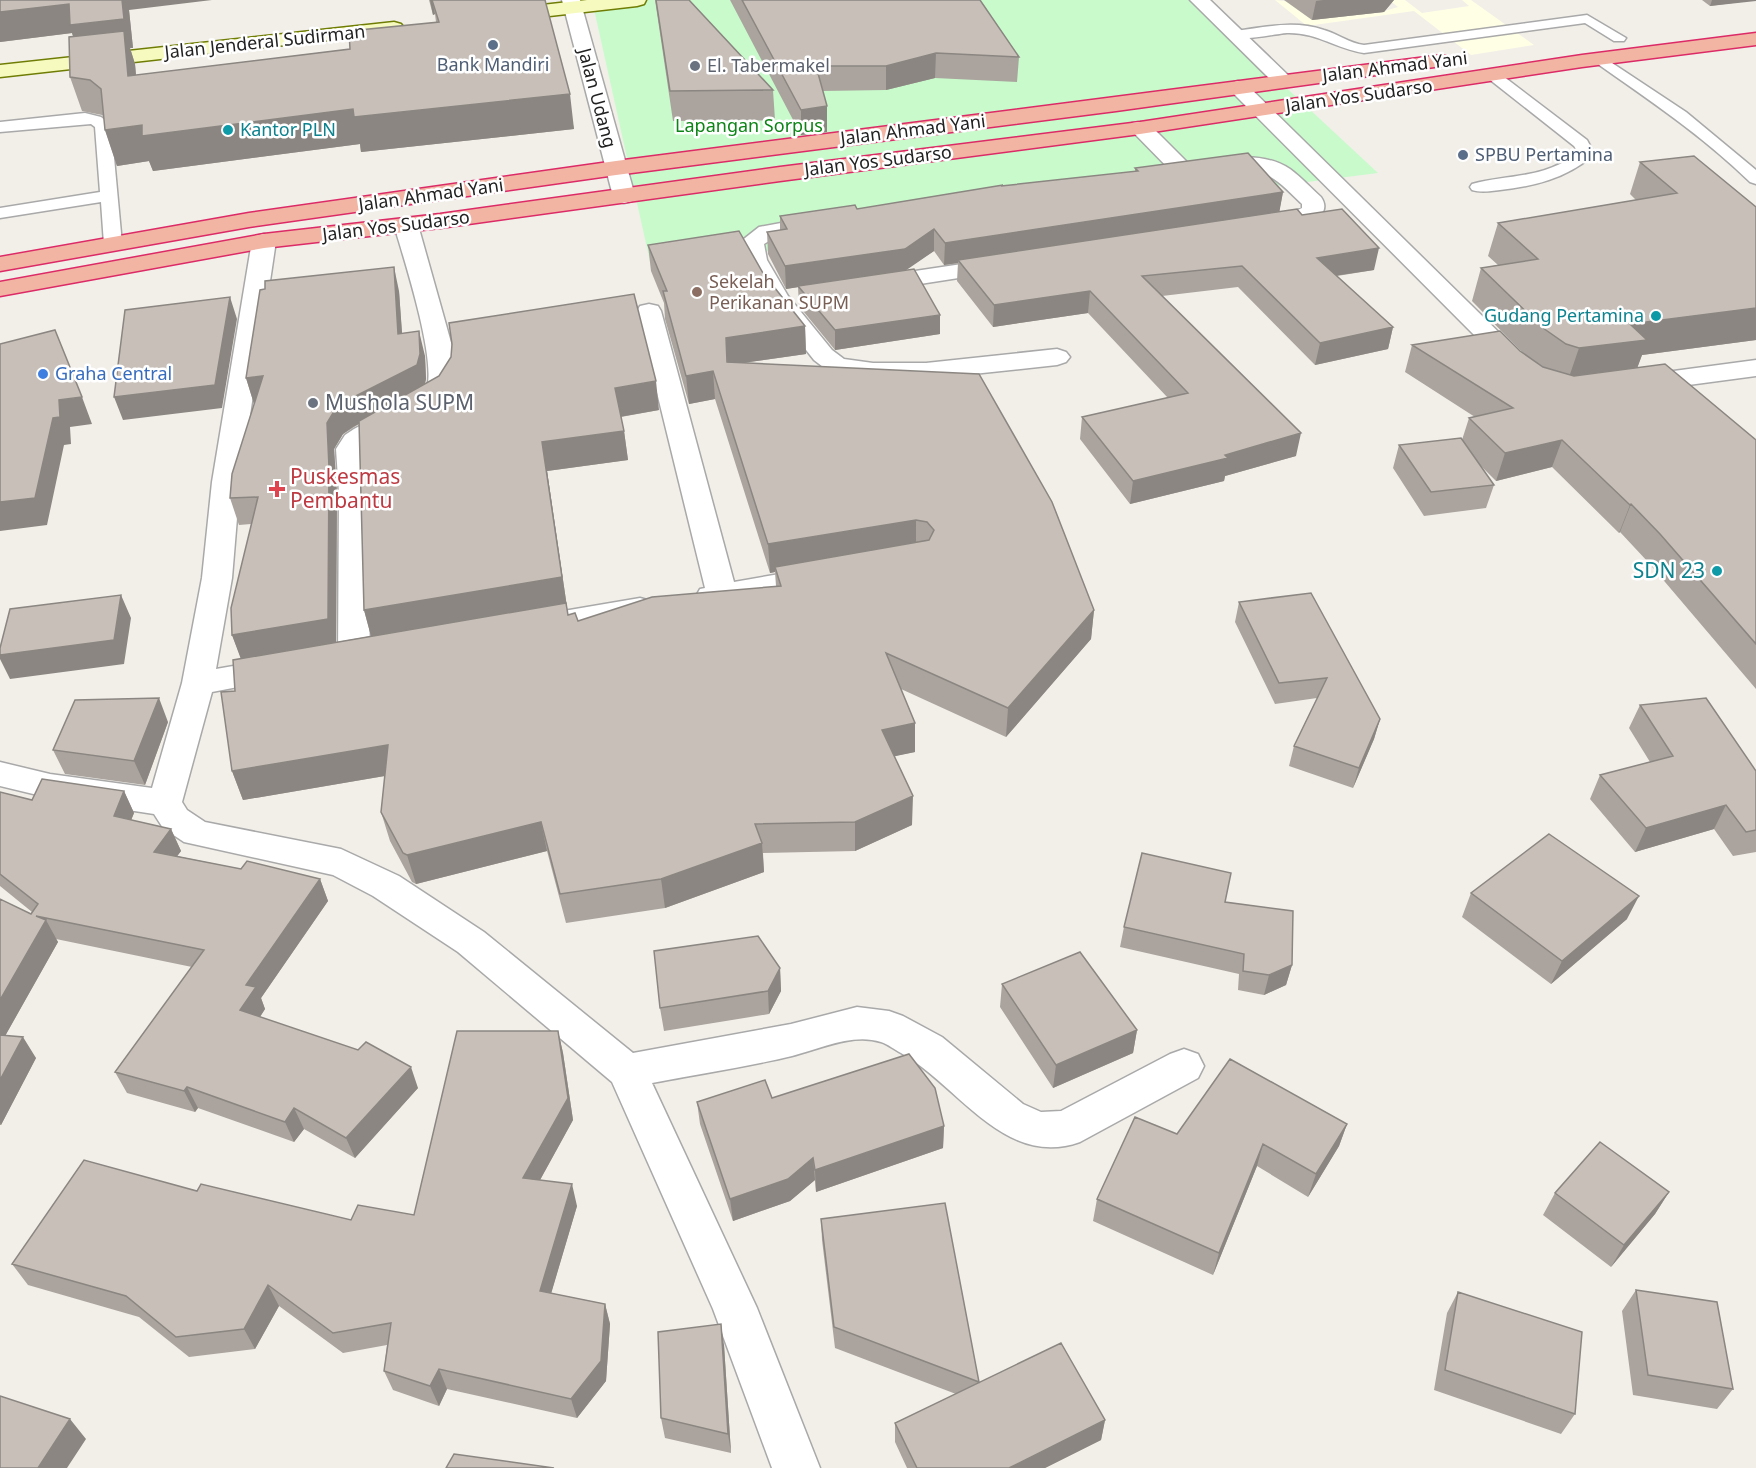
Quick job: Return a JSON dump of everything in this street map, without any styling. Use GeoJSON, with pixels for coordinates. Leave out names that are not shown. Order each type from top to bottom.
{"type":"FeatureCollection","features":[{"type":"Feature","properties":{"kind":"highway"},"geometry":{"type":"LineString","coordinates":[[1518,51],[1756,19]]}},
{"type":"Feature","properties":{"kind":"highway","name":"Jalan Yos Sudarso"},"geometry":{"type":"LineString","coordinates":[[0,289],[264,241],[406,225],[1140,128],[1494,76],[1600,58],[1756,39]]}},
{"type":"Feature","properties":{"kind":"highway","name":"Jalan Ahmad Yani"},"geometry":{"type":"LineString","coordinates":[[0,264],[249,220],[616,168],[1459,59]]}},
{"type":"Feature","properties":{"kind":"main road"},"geometry":{"type":"LineString","coordinates":[[492,16],[572,4],[637,0]]}},
{"type":"Feature","properties":{"kind":"main road","name":"Jalan Jenderal Sudirman"},"geometry":{"type":"LineString","coordinates":[[0,71],[410,26]]}},
{"type":"Feature","properties":{"kind":"street"},"geometry":{"type":"LineString","coordinates":[[1199,0],[1283,81]]}},
{"type":"Feature","properties":{"kind":"street","name":"Jalan Udang"},"geometry":{"type":"LineString","coordinates":[[572,4],[624,196]]}},
{"type":"Feature","properties":{"kind":"street"},"geometry":{"type":"LineString","coordinates":[[1238,87],[1263,109],[1522,370],[1537,381]]}},
{"type":"Feature","properties":{"kind":"street"},"geometry":{"type":"LineString","coordinates":[[1140,128],[1174,174],[1244,163],[1258,165],[1280,172],[1313,202],[1313,211],[1293,220],[1246,228]]}},
{"type":"Feature","properties":{"kind":"street"},"geometry":{"type":"LineString","coordinates":[[849,218],[767,232],[752,242],[755,260],[789,297],[823,355],[836,364],[873,371],[926,371],[1057,357]]}},
{"type":"Feature","properties":{"kind":"street"},"geometry":{"type":"LineString","coordinates":[[198,683],[343,658],[353,493],[350,449],[355,441],[364,435],[434,398],[442,386],[443,373],[438,346],[406,225]]}},
{"type":"Feature","properties":{"kind":"street"},"geometry":{"type":"LineString","coordinates":[[264,241],[226,482],[217,578],[198,683],[165,803],[175,819],[196,833],[341,863],[386,886],[471,942],[627,1071],[735,1308],[796,1468]]}},
{"type":"Feature","properties":{"kind":"street"},"geometry":{"type":"LineString","coordinates":[[848,288],[1024,261]]}},
{"type":"Feature","properties":{"kind":"street"},"geometry":{"type":"LineString","coordinates":[[649,311],[722,594]]}},
{"type":"Feature","properties":{"kind":"street"},"geometry":{"type":"LineString","coordinates":[[1610,387],[1756,368]]}},
{"type":"Feature","properties":{"kind":"street"},"geometry":{"type":"LineString","coordinates":[[504,631],[848,572]]}},
{"type":"Feature","properties":{"kind":"street"},"geometry":{"type":"LineString","coordinates":[[0,774],[50,786],[165,803]]}},
{"type":"Feature","properties":{"kind":"street"},"geometry":{"type":"LineString","coordinates":[[627,1071],[791,1040],[857,1023],[889,1027],[928,1049],[1009,1116],[1037,1131],[1066,1129],[1184,1066]]}},
{"type":"Feature","properties":{"kind":"lane"},"geometry":{"type":"LineString","coordinates":[[1235,35],[1291,28],[1303,29],[1320,33],[1347,48],[1364,49],[1587,19],[1619,38]]}},
{"type":"Feature","properties":{"kind":"lane"},"geometry":{"type":"LineString","coordinates":[[1600,58],[1684,118],[1740,163],[1756,179]]}},
{"type":"Feature","properties":{"kind":"lane"},"geometry":{"type":"LineString","coordinates":[[1478,187],[1536,179],[1559,172],[1578,161],[1586,153],[1581,143],[1494,76]]}},
{"type":"Feature","properties":{"kind":"lane"},"geometry":{"type":"LineString","coordinates":[[0,127],[76,119],[96,120],[103,125],[113,244]]}},
{"type":"Feature","properties":{"kind":"lane"},"geometry":{"type":"LineString","coordinates":[[0,213],[108,196]]}},
{"type":"Feature","properties":{"kind":"shaded area"},"geometry":{"type":"Polygon","coordinates":[[[1275,0],[1381,12],[1398,7],[1389,0],[1405,0],[1422,13],[1469,6],[1462,0],[1471,0],[1534,45],[1471,55],[1414,11],[1307,26],[1275,0]]]}},
{"type":"Feature","properties":{"kind":"green space","name":"Lapangan Sorpus"},"geometry":{"type":"Polygon","coordinates":[[[592,0],[1192,0],[1378,173],[651,266],[592,0]]]}},
{"type":"Feature","properties":{"kind":"building"},"geometry":{"type":"Polygon","coordinates":[[[0,0],[122,0],[124,19],[70,25],[69,4],[0,12],[0,0]]]}},
{"type":"Feature","properties":{"kind":"building"},"geometry":{"type":"Polygon","coordinates":[[[432,0],[545,0],[570,94],[354,117],[353,109],[142,136],[142,125],[105,130],[101,89],[90,80],[70,77],[69,37],[124,31],[128,76],[350,49],[349,31],[439,22],[432,0]]]}},
{"type":"Feature","properties":{"kind":"building"},"geometry":{"type":"Polygon","coordinates":[[[656,0],[689,0],[773,90],[670,91],[656,0]]]}},
{"type":"Feature","properties":{"kind":"building"},"geometry":{"type":"Polygon","coordinates":[[[742,0],[980,0],[1019,57],[936,53],[886,66],[816,66],[827,106],[801,110],[742,0]]]}},
{"type":"Feature","properties":{"kind":"building"},"geometry":{"type":"Polygon","coordinates":[[[1248,153],[1283,192],[945,243],[934,229],[905,249],[785,266],[767,232],[787,229],[780,216],[855,205],[857,209],[1003,185],[1001,186],[1138,171],[1135,168],[1248,153]]]}},
{"type":"Feature","properties":{"kind":"building"},"geometry":{"type":"Polygon","coordinates":[[[1694,156],[1756,207],[1756,308],[1630,324],[1647,340],[1579,348],[1566,344],[1543,328],[1481,268],[1538,259],[1498,223],[1677,193],[1640,162],[1694,156]]]}},
{"type":"Feature","properties":{"kind":"building"},"geometry":{"type":"Polygon","coordinates":[[[1297,209],[1302,215],[1342,209],[1379,248],[1317,258],[1393,327],[1320,343],[1242,266],[1142,276],[1301,433],[1225,455],[1228,458],[1133,481],[1082,417],[1188,393],[1090,291],[994,305],[958,260],[1297,209]]]}},
{"type":"Feature","properties":{"kind":"building"},"geometry":{"type":"Polygon","coordinates":[[[739,231],[763,273],[805,326],[726,338],[727,362],[979,374],[1052,502],[1094,610],[1008,708],[886,653],[915,723],[882,730],[913,796],[855,822],[755,824],[762,843],[661,879],[560,894],[541,822],[407,855],[403,853],[381,812],[388,745],[232,771],[221,692],[235,691],[233,660],[566,603],[568,615],[575,613],[578,621],[652,597],[781,586],[775,567],[929,540],[934,530],[927,522],[916,520],[768,544],[713,371],[686,376],[663,291],[667,291],[648,245],[739,231]]]}},
{"type":"Feature","properties":{"kind":"building"},"geometry":{"type":"Polygon","coordinates":[[[394,267],[398,334],[419,331],[420,354],[417,365],[346,401],[336,408],[327,423],[328,619],[232,635],[231,608],[258,497],[230,498],[232,474],[263,376],[246,378],[260,290],[265,289],[265,281],[394,267]]]}},
{"type":"Feature","properties":{"kind":"building"},"geometry":{"type":"Polygon","coordinates":[[[914,269],[940,315],[835,330],[798,286],[914,269]]]}},
{"type":"Feature","properties":{"kind":"building"},"geometry":{"type":"Polygon","coordinates":[[[634,294],[656,381],[615,388],[624,431],[542,442],[562,577],[364,610],[359,421],[439,376],[451,357],[449,323],[634,294]]]}},
{"type":"Feature","properties":{"kind":"building"},"geometry":{"type":"Polygon","coordinates":[[[230,297],[215,385],[114,397],[125,310],[230,297]]]}},
{"type":"Feature","properties":{"kind":"building"},"geometry":{"type":"Polygon","coordinates":[[[55,330],[82,397],[59,400],[60,417],[53,418],[35,498],[0,502],[0,344],[55,330]]]}},
{"type":"Feature","properties":{"kind":"building"},"geometry":{"type":"Polygon","coordinates":[[[1500,331],[1520,351],[1543,367],[1574,376],[1665,364],[1756,440],[1756,644],[1660,534],[1562,440],[1505,453],[1469,418],[1513,408],[1412,345],[1500,331]]]}},
{"type":"Feature","properties":{"kind":"building"},"geometry":{"type":"Polygon","coordinates":[[[1461,438],[1494,485],[1431,492],[1399,445],[1461,438]]]}},
{"type":"Feature","properties":{"kind":"building"},"geometry":{"type":"Polygon","coordinates":[[[1311,593],[1380,719],[1359,768],[1294,746],[1327,678],[1279,683],[1239,602],[1311,593]]]}},
{"type":"Feature","properties":{"kind":"building"},"geometry":{"type":"Polygon","coordinates":[[[121,595],[114,640],[0,655],[10,609],[121,595]]]}},
{"type":"Feature","properties":{"kind":"building"},"geometry":{"type":"Polygon","coordinates":[[[159,698],[134,761],[53,750],[75,700],[159,698]]]}},
{"type":"Feature","properties":{"kind":"building"},"geometry":{"type":"Polygon","coordinates":[[[1706,698],[1756,771],[1756,830],[1746,832],[1726,805],[1646,828],[1600,775],[1673,756],[1640,705],[1706,698]]]}},
{"type":"Feature","properties":{"kind":"building"},"geometry":{"type":"Polygon","coordinates":[[[42,779],[124,791],[114,816],[171,829],[154,852],[241,869],[247,861],[320,879],[246,985],[256,987],[240,1010],[358,1050],[366,1042],[411,1067],[346,1138],[294,1108],[285,1122],[187,1087],[184,1091],[115,1072],[204,950],[36,916],[46,920],[0,1000],[0,899],[31,914],[38,904],[0,874],[0,792],[32,800],[42,779]]]}},
{"type":"Feature","properties":{"kind":"building"},"geometry":{"type":"Polygon","coordinates":[[[1549,834],[1639,896],[1562,961],[1471,893],[1549,834]]]}},
{"type":"Feature","properties":{"kind":"building"},"geometry":{"type":"Polygon","coordinates":[[[1142,853],[1231,873],[1225,902],[1293,911],[1292,965],[1269,975],[1243,971],[1244,954],[1124,927],[1142,853]]]}},
{"type":"Feature","properties":{"kind":"building"},"geometry":{"type":"Polygon","coordinates":[[[758,936],[780,968],[768,991],[660,1008],[654,951],[758,936]]]}},
{"type":"Feature","properties":{"kind":"building"},"geometry":{"type":"Polygon","coordinates":[[[1080,952],[1137,1030],[1056,1065],[1002,984],[1080,952]]]}},
{"type":"Feature","properties":{"kind":"building"},"geometry":{"type":"Polygon","coordinates":[[[457,1031],[558,1031],[568,1098],[523,1178],[572,1184],[540,1291],[605,1304],[601,1361],[571,1399],[439,1369],[430,1386],[384,1371],[391,1323],[333,1333],[268,1285],[244,1329],[176,1337],[126,1296],[12,1264],[84,1160],[197,1191],[201,1184],[351,1220],[358,1205],[414,1215],[457,1031]]]}},
{"type":"Feature","properties":{"kind":"building"},"geometry":{"type":"Polygon","coordinates":[[[0,1035],[23,1037],[0,1080],[0,1035]]]}},
{"type":"Feature","properties":{"kind":"building"},"geometry":{"type":"Polygon","coordinates":[[[909,1054],[935,1088],[944,1126],[815,1170],[813,1158],[788,1179],[730,1199],[697,1102],[765,1080],[772,1098],[909,1054]]]}},
{"type":"Feature","properties":{"kind":"building"},"geometry":{"type":"Polygon","coordinates":[[[1230,1059],[1347,1124],[1316,1174],[1263,1144],[1219,1253],[1097,1199],[1135,1117],[1177,1134],[1230,1059]]]}},
{"type":"Feature","properties":{"kind":"building"},"geometry":{"type":"Polygon","coordinates":[[[1600,1142],[1669,1192],[1624,1245],[1555,1193],[1600,1142]]]}},
{"type":"Feature","properties":{"kind":"building"},"geometry":{"type":"Polygon","coordinates":[[[945,1203],[979,1382],[834,1327],[821,1219],[945,1203]]]}},
{"type":"Feature","properties":{"kind":"building"},"geometry":{"type":"Polygon","coordinates":[[[1636,1290],[1717,1302],[1733,1389],[1648,1375],[1636,1290]]]}},
{"type":"Feature","properties":{"kind":"building"},"geometry":{"type":"Polygon","coordinates":[[[1458,1292],[1582,1332],[1575,1414],[1445,1370],[1458,1292]]]}},
{"type":"Feature","properties":{"kind":"building"},"geometry":{"type":"Polygon","coordinates":[[[721,1324],[728,1434],[661,1418],[658,1332],[721,1324]]]}},
{"type":"Feature","properties":{"kind":"building"},"geometry":{"type":"Polygon","coordinates":[[[1061,1343],[1105,1420],[1009,1468],[917,1468],[895,1423],[1061,1343]]]}},
{"type":"Feature","properties":{"kind":"building"},"geometry":{"type":"Polygon","coordinates":[[[0,1396],[70,1419],[38,1468],[0,1468],[0,1396]]]}},
{"type":"Feature","properties":{"kind":"building"},"geometry":{"type":"Polygon","coordinates":[[[454,1454],[554,1468],[446,1468],[454,1454]]]}},
{"type":"Feature","properties":{"kind":"place","name":"Bank Mandiri"},"geometry":{"type":"Point","coordinates":[493,45]}},
{"type":"Feature","properties":{"kind":"place","name":"El. Tabermakel"},"geometry":{"type":"Point","coordinates":[695,66]}},
{"type":"Feature","properties":{"kind":"place","name":"Kantor PLN"},"geometry":{"type":"Point","coordinates":[228,130]}},
{"type":"Feature","properties":{"kind":"place","name":"SPBU Pertamina"},"geometry":{"type":"Point","coordinates":[1463,155]}},
{"type":"Feature","properties":{"kind":"place","name":"Sekelah Perikanan SUPM"},"geometry":{"type":"Point","coordinates":[697,292]}},
{"type":"Feature","properties":{"kind":"place","name":"Gudang Pertamina"},"geometry":{"type":"Point","coordinates":[1656,316]}},
{"type":"Feature","properties":{"kind":"place","name":"Graha Central"},"geometry":{"type":"Point","coordinates":[43,374]}},
{"type":"Feature","properties":{"kind":"place","name":"Mushola SUPM"},"geometry":{"type":"Point","coordinates":[313,403]}},
{"type":"Feature","properties":{"kind":"place","name":"Puskesmas Pembantu"},"geometry":{"type":"Point","coordinates":[277,489]}},
{"type":"Feature","properties":{"kind":"place","name":"SDN 23"},"geometry":{"type":"Point","coordinates":[1717,571]}}]}
